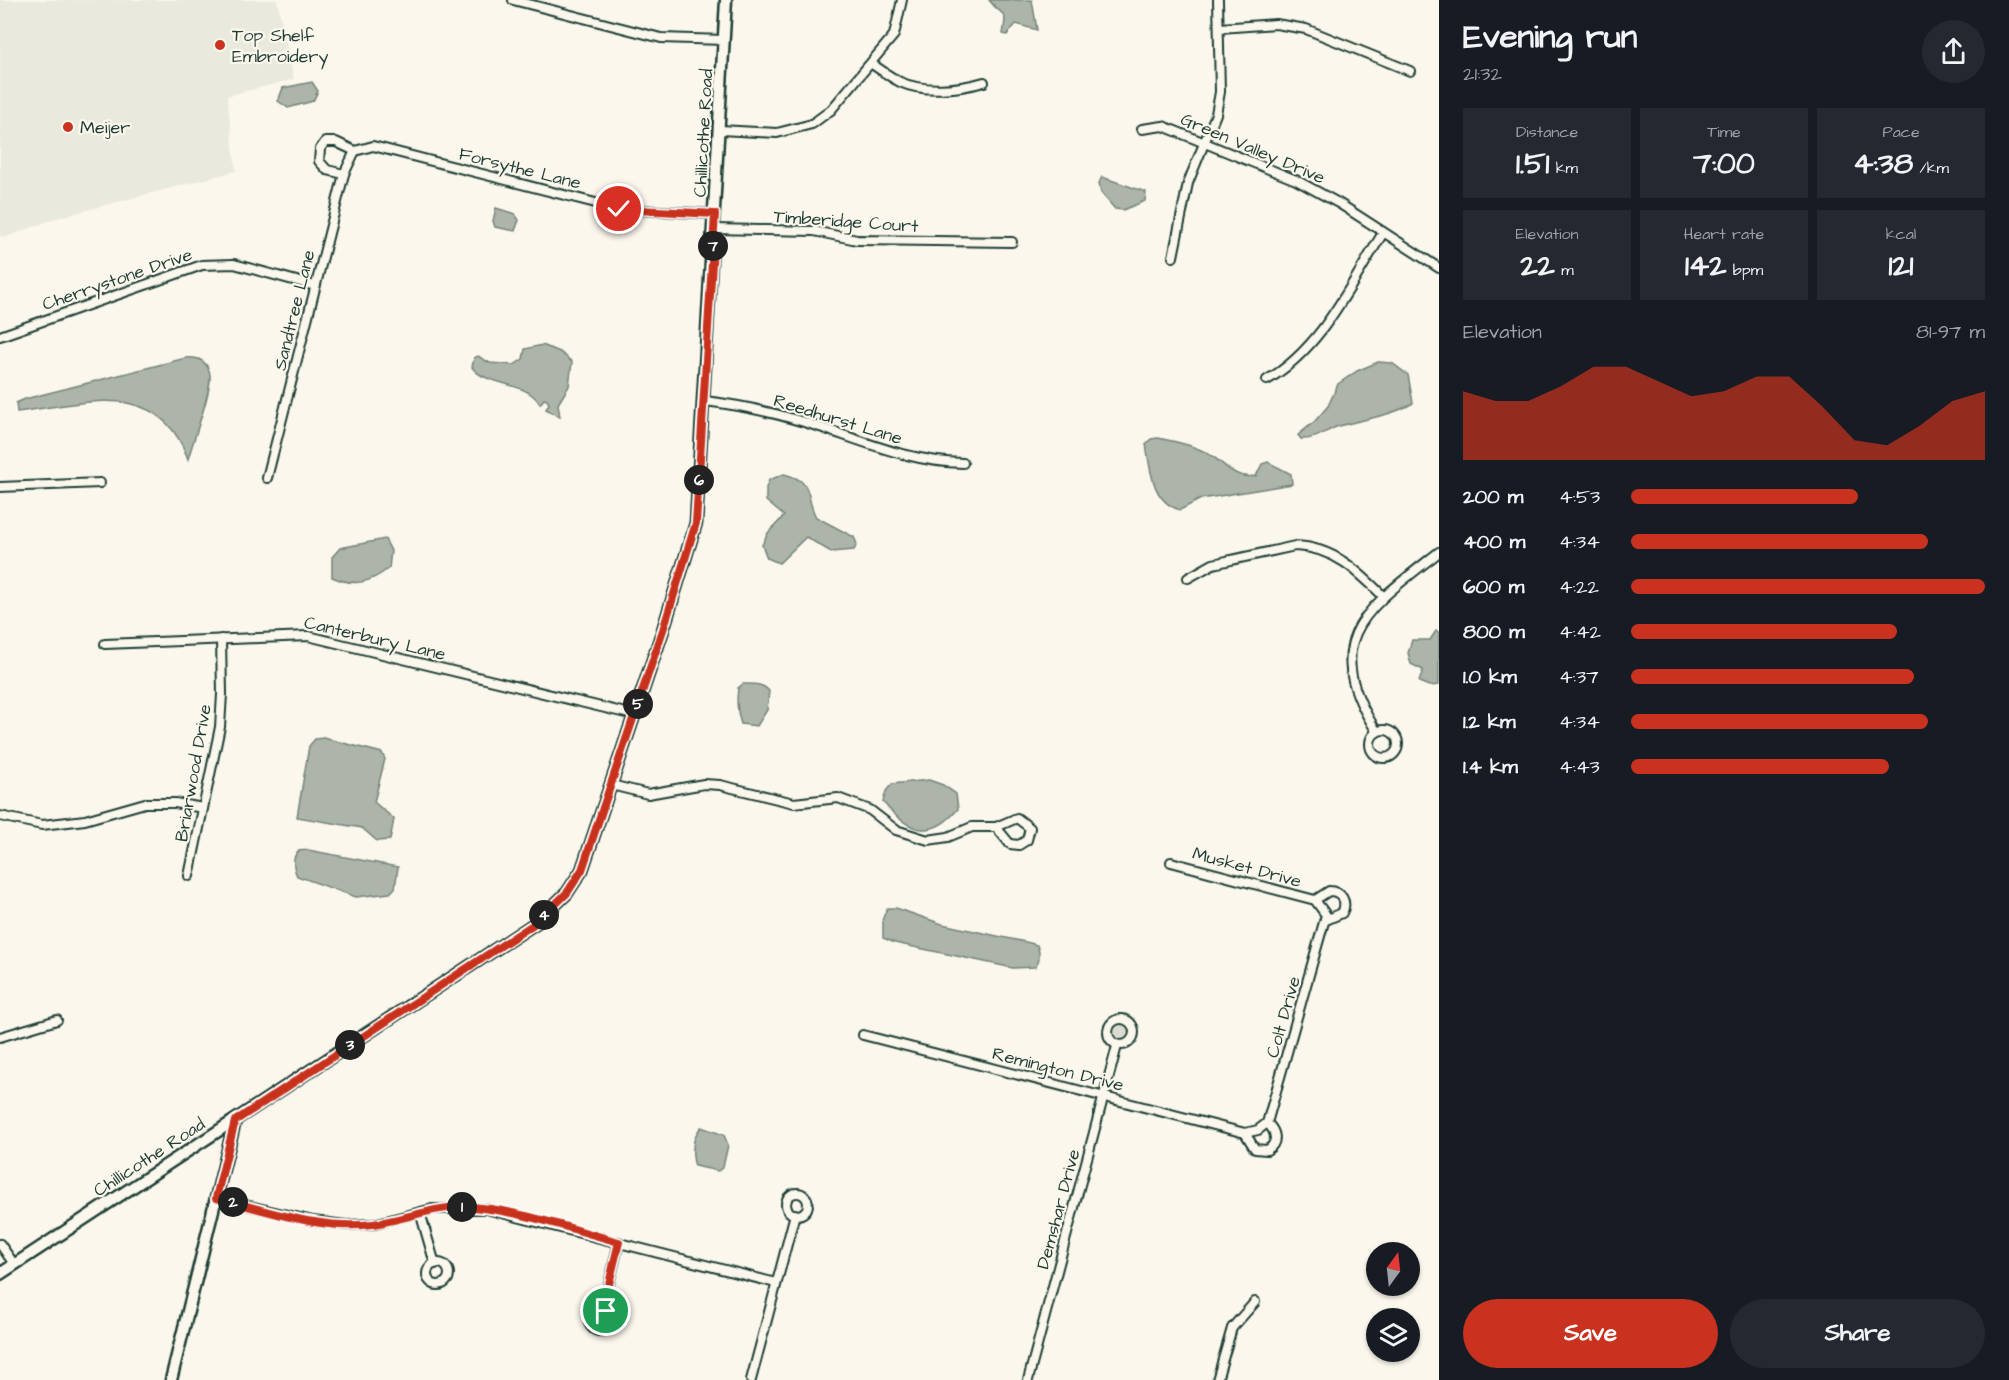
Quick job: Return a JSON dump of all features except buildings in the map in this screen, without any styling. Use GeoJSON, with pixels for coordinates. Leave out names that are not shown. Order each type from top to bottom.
{"type":"FeatureCollection","features":[{"type":"Feature","properties":{"kind":"street"},"geometry":{"type":"LineString","coordinates":[[513,0],[662,38],[724,40]]}},
{"type":"Feature","properties":{"kind":"street","name":"Chillicothe Road"},"geometry":{"type":"LineString","coordinates":[[0,1274],[537,922],[567,893],[582,870],[696,523],[705,401],[726,0]]}},
{"type":"Feature","properties":{"kind":"street"},"geometry":{"type":"LineString","coordinates":[[720,130],[777,134],[812,124],[831,110],[872,64],[894,35],[902,0]]}},
{"type":"Feature","properties":{"kind":"street"},"geometry":{"type":"LineString","coordinates":[[1173,257],[1188,183],[1216,114],[1220,92],[1218,0]]}},
{"type":"Feature","properties":{"kind":"street"},"geometry":{"type":"LineString","coordinates":[[1220,28],[1276,24],[1306,29],[1410,71]]}},
{"type":"Feature","properties":{"kind":"street"},"geometry":{"type":"LineString","coordinates":[[872,64],[901,82],[921,88],[967,87],[984,82]]}},
{"type":"Feature","properties":{"kind":"street","name":"Green Valley Drive"},"geometry":{"type":"LineString","coordinates":[[1142,129],[1163,126],[1296,180],[1340,204],[1439,268]]}},
{"type":"Feature","properties":{"kind":"street"},"geometry":{"type":"LineString","coordinates":[[344,174],[327,170],[319,161],[320,149],[325,142],[336,142],[356,152]]}},
{"type":"Feature","properties":{"kind":"street","name":"Forsythe Lane"},"geometry":{"type":"LineString","coordinates":[[356,152],[374,146],[619,209],[715,214]]}},
{"type":"Feature","properties":{"kind":"street","name":"Sandtree Lane"},"geometry":{"type":"LineString","coordinates":[[267,478],[344,174],[356,152]]}},
{"type":"Feature","properties":{"kind":"street","name":"Timberidge Court"},"geometry":{"type":"LineString","coordinates":[[714,230],[814,231],[857,240],[1012,242]]}},
{"type":"Feature","properties":{"kind":"street"},"geometry":{"type":"LineString","coordinates":[[1267,380],[1287,369],[1310,346],[1383,233]]}},
{"type":"Feature","properties":{"kind":"street","name":"Cherrystone Drive"},"geometry":{"type":"LineString","coordinates":[[0,336],[202,265],[234,264],[315,286]]}},
{"type":"Feature","properties":{"kind":"street","name":"Reedhurst Lane"},"geometry":{"type":"LineString","coordinates":[[705,401],[729,404],[804,422],[874,447],[917,458],[963,463]]}},
{"type":"Feature","properties":{"kind":"street"},"geometry":{"type":"LineString","coordinates":[[0,487],[100,483]]}},
{"type":"Feature","properties":{"kind":"street"},"geometry":{"type":"LineString","coordinates":[[1188,578],[1213,564],[1295,546],[1306,546],[1340,558],[1359,571],[1383,596]]}},
{"type":"Feature","properties":{"kind":"street"},"geometry":{"type":"LineString","coordinates":[[1377,732],[1358,703],[1351,676],[1350,650],[1356,632],[1383,596],[1439,552]]}},
{"type":"Feature","properties":{"kind":"street","name":"Canterbury Lane"},"geometry":{"type":"LineString","coordinates":[[105,644],[308,636],[634,715]]}},
{"type":"Feature","properties":{"kind":"street","name":"Briarwood Drive"},"geometry":{"type":"LineString","coordinates":[[189,876],[222,708],[221,639]]}},
{"type":"Feature","properties":{"kind":"street"},"geometry":{"type":"LineString","coordinates":[[611,785],[648,794],[704,784],[720,784],[794,803],[838,798],[870,810],[896,830],[928,840],[948,837],[972,827],[996,826]]}},
{"type":"Feature","properties":{"kind":"street"},"geometry":{"type":"LineString","coordinates":[[0,816],[42,825],[85,820],[145,803],[164,802],[203,808]]}},
{"type":"Feature","properties":{"kind":"street","name":"Musket Drive"},"geometry":{"type":"LineString","coordinates":[[1171,862],[1315,900]]}},
{"type":"Feature","properties":{"kind":"street","name":"Colt Drive"},"geometry":{"type":"LineString","coordinates":[[1245,1133],[1255,1149],[1267,1150],[1275,1142],[1276,1135],[1267,1123],[1326,920],[1342,913],[1345,905],[1343,897],[1337,892],[1329,891],[1315,900]]}},
{"type":"Feature","properties":{"kind":"street"},"geometry":{"type":"LineString","coordinates":[[1315,900],[1325,911],[1326,920]]}},
{"type":"Feature","properties":{"kind":"street"},"geometry":{"type":"LineString","coordinates":[[0,1037],[57,1020]]}},
{"type":"Feature","properties":{"kind":"street","name":"Remington Drive"},"geometry":{"type":"LineString","coordinates":[[863,1035],[1245,1133]]}},
{"type":"Feature","properties":{"kind":"street","name":"Demshar Drive"},"geometry":{"type":"LineString","coordinates":[[1028,1380],[1117,1046]]}},
{"type":"Feature","properties":{"kind":"street"},"geometry":{"type":"LineString","coordinates":[[171,1380],[235,1121]]}},
{"type":"Feature","properties":{"kind":"street"},"geometry":{"type":"LineString","coordinates":[[1245,1133],[1258,1130],[1267,1123]]}},
{"type":"Feature","properties":{"kind":"street"},"geometry":{"type":"LineString","coordinates":[[216,1198],[313,1221],[346,1226],[374,1224],[420,1212],[455,1207],[486,1209],[776,1283]]}},
{"type":"Feature","properties":{"kind":"street"},"geometry":{"type":"LineString","coordinates":[[420,1212],[435,1264]]}},
{"type":"Feature","properties":{"kind":"street"},"geometry":{"type":"LineString","coordinates":[[751,1380],[795,1214]]}},
{"type":"Feature","properties":{"kind":"street"},"geometry":{"type":"LineString","coordinates":[[603,1309],[619,1242]]}},
{"type":"Feature","properties":{"kind":"street"},"geometry":{"type":"LineString","coordinates":[[0,1244],[14,1264]]}},
{"type":"Feature","properties":{"kind":"street"},"geometry":{"type":"LineString","coordinates":[[1217,1380],[1232,1328],[1255,1302]]}},
{"type":"Feature","properties":{"kind":"shaded area"},"geometry":{"type":"Polygon","coordinates":[[[0,0],[277,0],[294,79],[227,96],[236,171],[60,217],[6,237],[0,236],[0,0]]]}},
{"type":"Feature","properties":{"kind":"shaded area"},"geometry":{"type":"Polygon","coordinates":[[[989,0],[1032,0],[1037,30],[1016,24],[1007,35],[1003,34],[1004,16],[989,0]]]}},
{"type":"Feature","properties":{"kind":"shaded area"},"geometry":{"type":"Polygon","coordinates":[[[312,82],[318,91],[313,101],[288,108],[278,101],[283,88],[312,82]]]}},
{"type":"Feature","properties":{"kind":"shaded area"},"geometry":{"type":"Polygon","coordinates":[[[1102,177],[1146,192],[1145,201],[1123,210],[1115,209],[1101,193],[1099,183],[1102,177]]]}},
{"type":"Feature","properties":{"kind":"shaded area"},"geometry":{"type":"Polygon","coordinates":[[[496,208],[515,214],[519,220],[515,231],[495,227],[493,221],[496,208]]]}},
{"type":"Feature","properties":{"kind":"shaded area"},"geometry":{"type":"Polygon","coordinates":[[[542,345],[560,352],[572,362],[569,386],[558,404],[560,417],[546,409],[549,404],[547,400],[544,399],[540,404],[534,396],[525,391],[486,377],[472,367],[474,358],[478,356],[490,363],[514,365],[523,359],[525,349],[542,345]]]}},
{"type":"Feature","properties":{"kind":"shaded area"},"geometry":{"type":"Polygon","coordinates":[[[186,358],[195,358],[205,363],[210,375],[205,403],[188,459],[175,433],[158,416],[139,406],[117,402],[93,402],[17,412],[16,403],[25,399],[186,358]]]}},
{"type":"Feature","properties":{"kind":"shaded area"},"geometry":{"type":"Polygon","coordinates":[[[1378,362],[1392,363],[1408,375],[1413,403],[1385,415],[1336,427],[1311,438],[1301,439],[1298,435],[1328,406],[1338,384],[1357,371],[1378,362]]]}},
{"type":"Feature","properties":{"kind":"shaded area"},"geometry":{"type":"Polygon","coordinates":[[[1158,438],[1198,449],[1240,475],[1256,476],[1262,464],[1268,462],[1291,474],[1292,484],[1201,499],[1180,510],[1163,500],[1154,483],[1146,444],[1151,439],[1158,438]]]}},
{"type":"Feature","properties":{"kind":"shaded area"},"geometry":{"type":"Polygon","coordinates":[[[784,474],[794,477],[805,485],[816,517],[854,537],[857,544],[854,550],[831,552],[806,537],[779,563],[767,558],[762,545],[768,533],[784,516],[766,501],[766,488],[769,480],[784,474]]]}},
{"type":"Feature","properties":{"kind":"shaded area"},"geometry":{"type":"Polygon","coordinates":[[[385,539],[391,551],[389,568],[362,582],[348,582],[332,577],[332,557],[340,548],[385,539]]]}},
{"type":"Feature","properties":{"kind":"shaded area"},"geometry":{"type":"Polygon","coordinates":[[[1436,631],[1439,632],[1439,685],[1429,686],[1419,682],[1423,670],[1411,664],[1408,653],[1412,640],[1430,640],[1436,631]]]}},
{"type":"Feature","properties":{"kind":"shaded area"},"geometry":{"type":"Polygon","coordinates":[[[743,684],[760,685],[769,691],[767,710],[757,726],[741,724],[737,697],[738,688],[743,684]]]}},
{"type":"Feature","properties":{"kind":"shaded area"},"geometry":{"type":"Polygon","coordinates":[[[324,738],[382,753],[385,759],[374,802],[394,819],[390,840],[377,841],[362,828],[297,817],[309,746],[315,739],[324,738]]]}},
{"type":"Feature","properties":{"kind":"shaded area"},"geometry":{"type":"Polygon","coordinates":[[[929,780],[943,785],[956,794],[958,809],[938,826],[920,829],[911,826],[901,820],[883,802],[886,791],[892,784],[929,780]]]}},
{"type":"Feature","properties":{"kind":"shaded area"},"geometry":{"type":"Polygon","coordinates":[[[308,850],[398,867],[395,888],[390,893],[356,897],[297,876],[294,866],[295,857],[298,851],[308,850]]]}},
{"type":"Feature","properties":{"kind":"shaded area"},"geometry":{"type":"Polygon","coordinates":[[[887,908],[896,908],[942,924],[1037,945],[1039,960],[1035,967],[1013,968],[895,943],[883,938],[883,918],[887,908]]]}},
{"type":"Feature","properties":{"kind":"shaded area"},"geometry":{"type":"Polygon","coordinates":[[[1117,1023],[1125,1023],[1130,1028],[1128,1039],[1117,1041],[1112,1036],[1112,1028],[1117,1023]]]}},
{"type":"Feature","properties":{"kind":"shaded area"},"geometry":{"type":"Polygon","coordinates":[[[701,1127],[724,1135],[728,1145],[723,1167],[718,1171],[695,1166],[693,1146],[701,1127]]]}},
{"type":"Feature","properties":{"kind":"place","name":"Top Shelf Embroidery"},"geometry":{"type":"Point","coordinates":[220,45]}},
{"type":"Feature","properties":{"kind":"place","name":"Meijer"},"geometry":{"type":"Point","coordinates":[68,127]}},
{"type":"Feature","properties":{"kind":"route"},"geometry":{"type":"LineString","coordinates":[[606,1311],[603,1309],[619,1242],[500,1212],[471,1207],[432,1209],[374,1224],[346,1226],[313,1221],[216,1198],[235,1121],[537,922],[567,893],[582,870],[685,565],[696,523],[705,401],[715,214],[619,209]]}}]}
